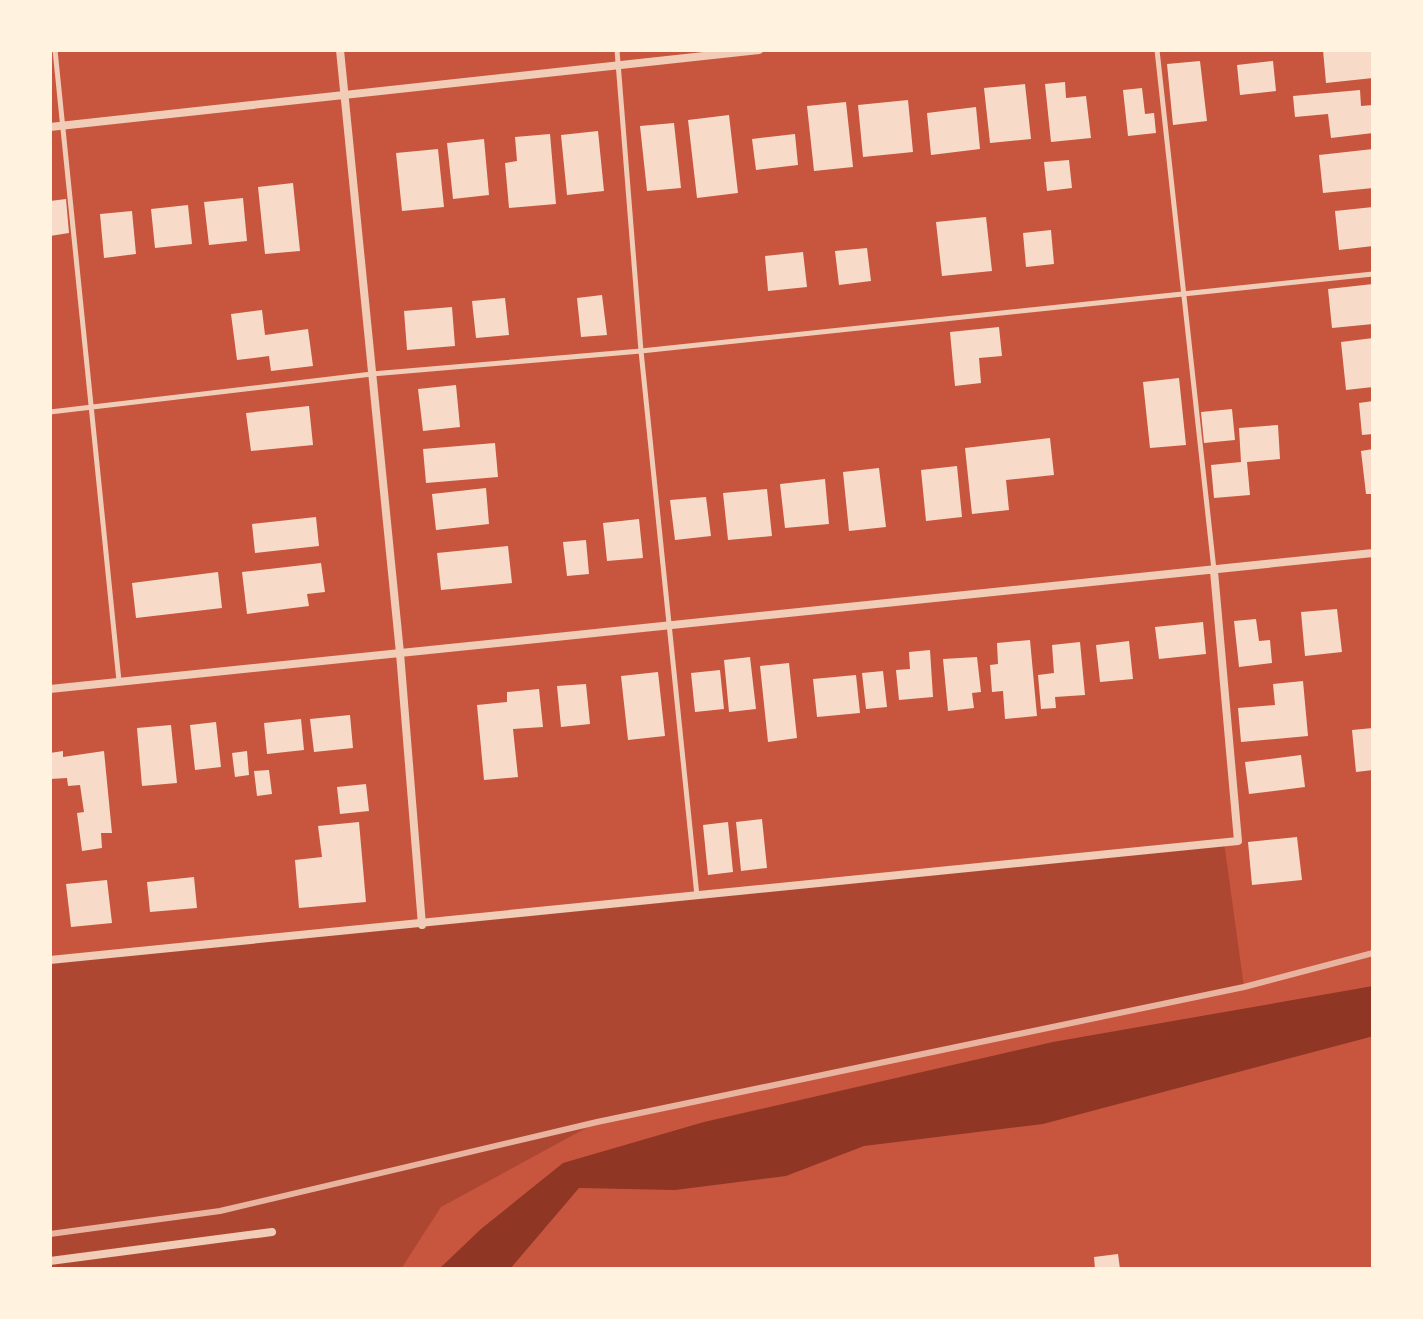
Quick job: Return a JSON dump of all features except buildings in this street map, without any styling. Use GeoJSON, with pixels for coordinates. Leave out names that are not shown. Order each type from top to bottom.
{"type":"FeatureCollection","features":[{"type":"Feature","properties":{"kind":"street"},"geometry":{"type":"LineString","coordinates":[[340,50],[400,653],[422,925]]}},
{"type":"Feature","properties":{"kind":"street"},"geometry":{"type":"LineString","coordinates":[[50,127],[759,50]]}},
{"type":"Feature","properties":{"kind":"street"},"geometry":{"type":"LineString","coordinates":[[50,689],[1373,553]]}},
{"type":"Feature","properties":{"kind":"street"},"geometry":{"type":"LineString","coordinates":[[50,960],[1238,841],[1214,571]]}},
{"type":"Feature","properties":{"kind":"street"},"geometry":{"type":"LineString","coordinates":[[50,1261],[272,1232]]}},
{"type":"Feature","properties":{"kind":"lane"},"geometry":{"type":"LineString","coordinates":[[55,50],[119,682]]}},
{"type":"Feature","properties":{"kind":"lane"},"geometry":{"type":"LineString","coordinates":[[617,50],[641,351],[697,897]]}},
{"type":"Feature","properties":{"kind":"lane"},"geometry":{"type":"LineString","coordinates":[[1157,50],[1214,571]]}},
{"type":"Feature","properties":{"kind":"lane"},"geometry":{"type":"LineString","coordinates":[[50,412],[372,374],[641,351],[1183,291],[1373,274]]}},
{"type":"Feature","properties":{"kind":"shaded area"},"geometry":{"type":"Polygon","coordinates":[[[1224,842],[1244,987],[597,1122],[441,1207],[401,1269],[50,1269],[50,959],[1224,842]]]}},
{"type":"Feature","properties":{"kind":"shaded area"},"geometry":{"type":"Polygon","coordinates":[[[1373,986],[1373,1036],[1370,1037],[1043,1124],[864,1146],[786,1176],[675,1190],[579,1188],[510,1269],[439,1269],[481,1229],[563,1163],[704,1122],[1053,1042],[1373,986]]]}},
{"type":"Feature","properties":{"kind":"railway"},"geometry":{"type":"LineString","coordinates":[[50,1234],[220,1211],[597,1122],[1244,987],[1373,953]]}}]}
